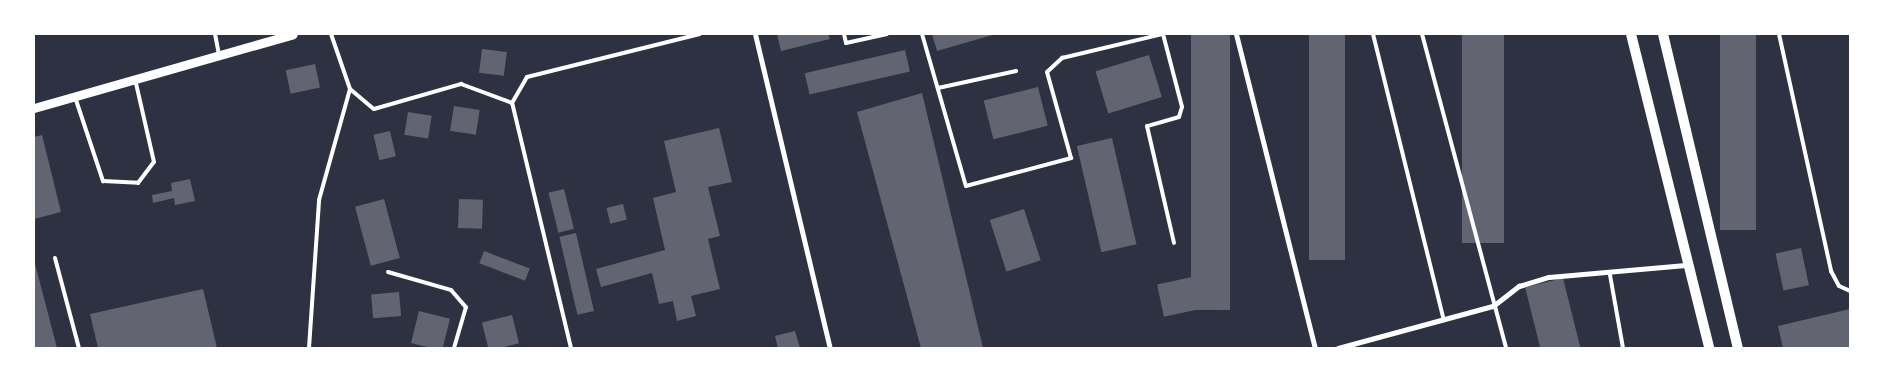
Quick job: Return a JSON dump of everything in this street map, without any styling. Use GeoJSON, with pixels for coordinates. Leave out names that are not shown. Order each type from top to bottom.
{"type":"FeatureCollection","features":[{"type":"Feature","properties":{"kind":"main road"},"geometry":{"type":"LineString","coordinates":[[1631,34],[1685,265],[1709,348]]}},
{"type":"Feature","properties":{"kind":"main road"},"geometry":{"type":"LineString","coordinates":[[1663,34],[1738,348]]}},
{"type":"Feature","properties":{"kind":"street"},"geometry":{"type":"LineString","coordinates":[[34,108],[293,34]]}},
{"type":"Feature","properties":{"kind":"street"},"geometry":{"type":"LineString","coordinates":[[755,34],[830,348]]}},
{"type":"Feature","properties":{"kind":"street"},"geometry":{"type":"LineString","coordinates":[[1236,34],[1315,348]]}},
{"type":"Feature","properties":{"kind":"street"},"geometry":{"type":"LineString","coordinates":[[1338,348],[1445,322],[1493,306],[1519,286],[1549,277],[1610,275],[1685,265]]}},
{"type":"Feature","properties":{"kind":"lane"},"geometry":{"type":"LineString","coordinates":[[215,34],[219,55]]}},
{"type":"Feature","properties":{"kind":"lane"},"geometry":{"type":"LineString","coordinates":[[330,34],[350,89],[374,109],[461,84],[512,103]]}},
{"type":"Feature","properties":{"kind":"lane"},"geometry":{"type":"LineString","coordinates":[[570,348],[512,103],[527,77],[700,34]]}},
{"type":"Feature","properties":{"kind":"lane"},"geometry":{"type":"LineString","coordinates":[[844,34],[846,43],[887,34]]}},
{"type":"Feature","properties":{"kind":"lane"},"geometry":{"type":"LineString","coordinates":[[922,34],[966,186],[1071,158],[1047,72],[1062,58],[1163,34],[1182,107],[1179,117],[1147,126],[1174,244]]}},
{"type":"Feature","properties":{"kind":"lane"},"geometry":{"type":"LineString","coordinates":[[1373,34],[1445,322]]}},
{"type":"Feature","properties":{"kind":"lane"},"geometry":{"type":"LineString","coordinates":[[1422,34],[1493,306],[1506,348]]}},
{"type":"Feature","properties":{"kind":"lane"},"geometry":{"type":"LineString","coordinates":[[1779,34],[1831,271],[1839,286],[1850,291]]}},
{"type":"Feature","properties":{"kind":"lane"},"geometry":{"type":"LineString","coordinates":[[938,88],[1016,71]]}},
{"type":"Feature","properties":{"kind":"lane"},"geometry":{"type":"LineString","coordinates":[[74,96],[103,181],[138,183],[154,162],[135,79]]}},
{"type":"Feature","properties":{"kind":"lane"},"geometry":{"type":"LineString","coordinates":[[309,348],[319,200],[350,89]]}},
{"type":"Feature","properties":{"kind":"lane"},"geometry":{"type":"LineString","coordinates":[[55,258],[79,348]]}},
{"type":"Feature","properties":{"kind":"lane"},"geometry":{"type":"LineString","coordinates":[[388,272],[451,290],[466,307],[454,348]]}},
{"type":"Feature","properties":{"kind":"lane"},"geometry":{"type":"LineString","coordinates":[[1610,275],[1623,348]]}},
{"type":"Feature","properties":{"kind":"building"},"geometry":{"type":"Polygon","coordinates":[[[777,34],[828,34],[830,39],[781,51],[777,34]]]}},
{"type":"Feature","properties":{"kind":"building"},"geometry":{"type":"Polygon","coordinates":[[[932,34],[996,34],[937,51],[932,34]]]}},
{"type":"Feature","properties":{"kind":"building"},"geometry":{"type":"Polygon","coordinates":[[[1191,34],[1230,34],[1230,310],[1191,310],[1191,34]]]}},
{"type":"Feature","properties":{"kind":"building"},"geometry":{"type":"Polygon","coordinates":[[[1309,34],[1345,34],[1345,260],[1309,260],[1309,34]]]}},
{"type":"Feature","properties":{"kind":"building"},"geometry":{"type":"Polygon","coordinates":[[[1462,34],[1504,34],[1504,243],[1462,243],[1462,34]]]}},
{"type":"Feature","properties":{"kind":"building"},"geometry":{"type":"Polygon","coordinates":[[[1720,34],[1756,34],[1756,230],[1720,230],[1720,34]]]}},
{"type":"Feature","properties":{"kind":"building"},"geometry":{"type":"Polygon","coordinates":[[[482,49],[507,52],[504,76],[479,73],[482,49]]]}},
{"type":"Feature","properties":{"kind":"building"},"geometry":{"type":"Polygon","coordinates":[[[905,50],[910,71],[810,95],[805,73],[905,50]]]}},
{"type":"Feature","properties":{"kind":"building"},"geometry":{"type":"Polygon","coordinates":[[[1149,55],[1162,97],[1108,113],[1095,71],[1149,55]]]}},
{"type":"Feature","properties":{"kind":"building"},"geometry":{"type":"Polygon","coordinates":[[[315,64],[320,87],[291,94],[286,70],[315,64]]]}},
{"type":"Feature","properties":{"kind":"building"},"geometry":{"type":"Polygon","coordinates":[[[1038,87],[1048,126],[993,139],[984,101],[1038,87]]]}},
{"type":"Feature","properties":{"kind":"building"},"geometry":{"type":"Polygon","coordinates":[[[922,93],[983,348],[921,348],[857,112],[922,93]]]}},
{"type":"Feature","properties":{"kind":"building"},"geometry":{"type":"Polygon","coordinates":[[[454,106],[480,110],[476,135],[450,131],[454,106]]]}},
{"type":"Feature","properties":{"kind":"building"},"geometry":{"type":"Polygon","coordinates":[[[408,112],[432,116],[428,138],[404,135],[408,112]]]}},
{"type":"Feature","properties":{"kind":"building"},"geometry":{"type":"Polygon","coordinates":[[[719,128],[732,182],[708,187],[720,236],[708,239],[720,289],[691,296],[696,316],[677,321],[673,301],[659,304],[652,273],[601,287],[596,269],[665,250],[653,198],[676,192],[664,141],[719,128]]]}},
{"type":"Feature","properties":{"kind":"building"},"geometry":{"type":"Polygon","coordinates":[[[390,131],[396,156],[379,160],[373,135],[390,131]]]}},
{"type":"Feature","properties":{"kind":"building"},"geometry":{"type":"Polygon","coordinates":[[[42,135],[61,212],[34,219],[34,137],[42,135]]]}},
{"type":"Feature","properties":{"kind":"building"},"geometry":{"type":"Polygon","coordinates":[[[1112,138],[1137,244],[1101,252],[1077,146],[1112,138]]]}},
{"type":"Feature","properties":{"kind":"building"},"geometry":{"type":"Polygon","coordinates":[[[190,179],[195,201],[175,205],[174,198],[153,203],[152,195],[172,191],[171,183],[190,179]]]}},
{"type":"Feature","properties":{"kind":"building"},"geometry":{"type":"Polygon","coordinates":[[[564,189],[574,229],[558,233],[548,193],[564,189]]]}},
{"type":"Feature","properties":{"kind":"building"},"geometry":{"type":"Polygon","coordinates":[[[1739,195],[1743,215],[1731,215],[1727,197],[1739,195]]]}},
{"type":"Feature","properties":{"kind":"building"},"geometry":{"type":"Polygon","coordinates":[[[384,199],[400,258],[371,266],[355,207],[384,199]]]}},
{"type":"Feature","properties":{"kind":"building"},"geometry":{"type":"Polygon","coordinates":[[[459,199],[483,200],[482,229],[458,228],[459,199]]]}},
{"type":"Feature","properties":{"kind":"building"},"geometry":{"type":"Polygon","coordinates":[[[623,204],[627,220],[610,224],[607,208],[623,204]]]}},
{"type":"Feature","properties":{"kind":"building"},"geometry":{"type":"Polygon","coordinates":[[[1024,209],[1041,260],[1006,271],[990,220],[1024,209]]]}},
{"type":"Feature","properties":{"kind":"building"},"geometry":{"type":"Polygon","coordinates":[[[576,233],[594,311],[577,315],[559,237],[576,233]]]}},
{"type":"Feature","properties":{"kind":"building"},"geometry":{"type":"Polygon","coordinates":[[[1801,248],[1809,285],[1783,291],[1776,253],[1801,248]]]}},
{"type":"Feature","properties":{"kind":"building"},"geometry":{"type":"Polygon","coordinates":[[[484,251],[530,269],[525,281],[479,263],[484,251]]]}},
{"type":"Feature","properties":{"kind":"building"},"geometry":{"type":"Polygon","coordinates":[[[34,260],[57,348],[34,348],[34,260]]]}},
{"type":"Feature","properties":{"kind":"building"},"geometry":{"type":"Polygon","coordinates":[[[1206,274],[1213,306],[1164,317],[1157,284],[1206,274]]]}},
{"type":"Feature","properties":{"kind":"building"},"geometry":{"type":"Polygon","coordinates":[[[1563,278],[1580,348],[1540,348],[1525,287],[1563,278]]]}},
{"type":"Feature","properties":{"kind":"building"},"geometry":{"type":"Polygon","coordinates":[[[203,289],[217,348],[98,348],[90,314],[203,289]]]}},
{"type":"Feature","properties":{"kind":"building"},"geometry":{"type":"Polygon","coordinates":[[[399,292],[401,316],[373,318],[371,294],[399,292]]]}},
{"type":"Feature","properties":{"kind":"building"},"geometry":{"type":"Polygon","coordinates":[[[1850,309],[1850,348],[1783,348],[1778,326],[1850,309]]]}},
{"type":"Feature","properties":{"kind":"building"},"geometry":{"type":"Polygon","coordinates":[[[419,311],[450,319],[443,348],[431,348],[411,343],[419,311]]]}},
{"type":"Feature","properties":{"kind":"building"},"geometry":{"type":"Polygon","coordinates":[[[512,315],[519,343],[500,348],[488,348],[482,322],[512,315]]]}},
{"type":"Feature","properties":{"kind":"building"},"geometry":{"type":"Polygon","coordinates":[[[795,331],[800,348],[778,348],[775,336],[795,331]]]}}]}
